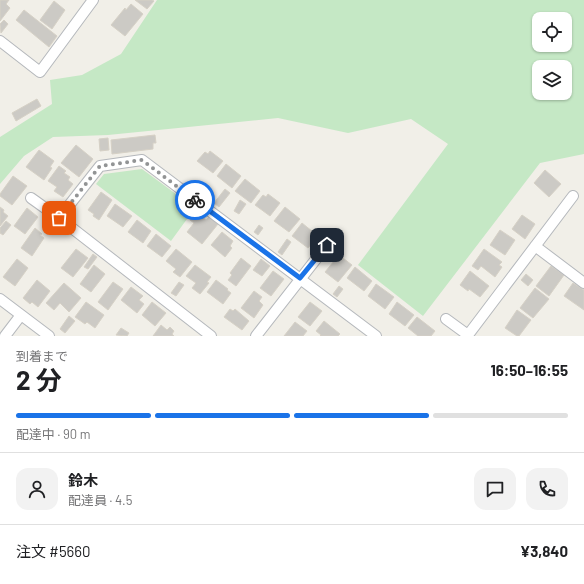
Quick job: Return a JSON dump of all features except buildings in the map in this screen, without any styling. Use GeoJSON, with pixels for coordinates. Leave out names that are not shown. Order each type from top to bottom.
{"type":"FeatureCollection","features":[{"type":"Feature","properties":{"kind":"street"},"geometry":{"type":"LineString","coordinates":[[0,41],[40,72],[94,0]]}},
{"type":"Feature","properties":{"kind":"street"},"geometry":{"type":"LineString","coordinates":[[59,218],[100,166],[142,160],[376,336]]}},
{"type":"Feature","properties":{"kind":"street"},"geometry":{"type":"LineString","coordinates":[[446,319],[468,335],[573,196]]}},
{"type":"Feature","properties":{"kind":"street"},"geometry":{"type":"LineString","coordinates":[[31,198],[211,336]]}},
{"type":"Feature","properties":{"kind":"street"},"geometry":{"type":"LineString","coordinates":[[256,336],[327,245]]}},
{"type":"Feature","properties":{"kind":"street"},"geometry":{"type":"LineString","coordinates":[[535,246],[584,283]]}},
{"type":"Feature","properties":{"kind":"street"},"geometry":{"type":"LineString","coordinates":[[0,299],[49,336]]}},
{"type":"Feature","properties":{"kind":"street"},"geometry":{"type":"LineString","coordinates":[[6,336],[21,315]]}},
{"type":"Feature","properties":{"kind":"green space"},"geometry":{"type":"Polygon","coordinates":[[[157,0],[584,0],[584,154],[540,163],[423,316],[358,265],[448,144],[411,119],[348,133],[278,118],[108,135],[53,137],[24,156],[0,184],[0,137],[52,104],[50,80],[82,75],[121,54],[157,0]]]}},
{"type":"Feature","properties":{"kind":"green space"},"geometry":{"type":"Polygon","coordinates":[[[142,169],[195,208],[171,241],[96,184],[104,174],[142,169]]]}},
{"type":"Feature","properties":{"kind":"way so far"},"geometry":{"type":"LineString","coordinates":[[59,218],[100,166],[142,160],[195,200]]}},
{"type":"Feature","properties":{"kind":"route"},"geometry":{"type":"LineString","coordinates":[[195,200],[300,278],[327,245]]}}]}
